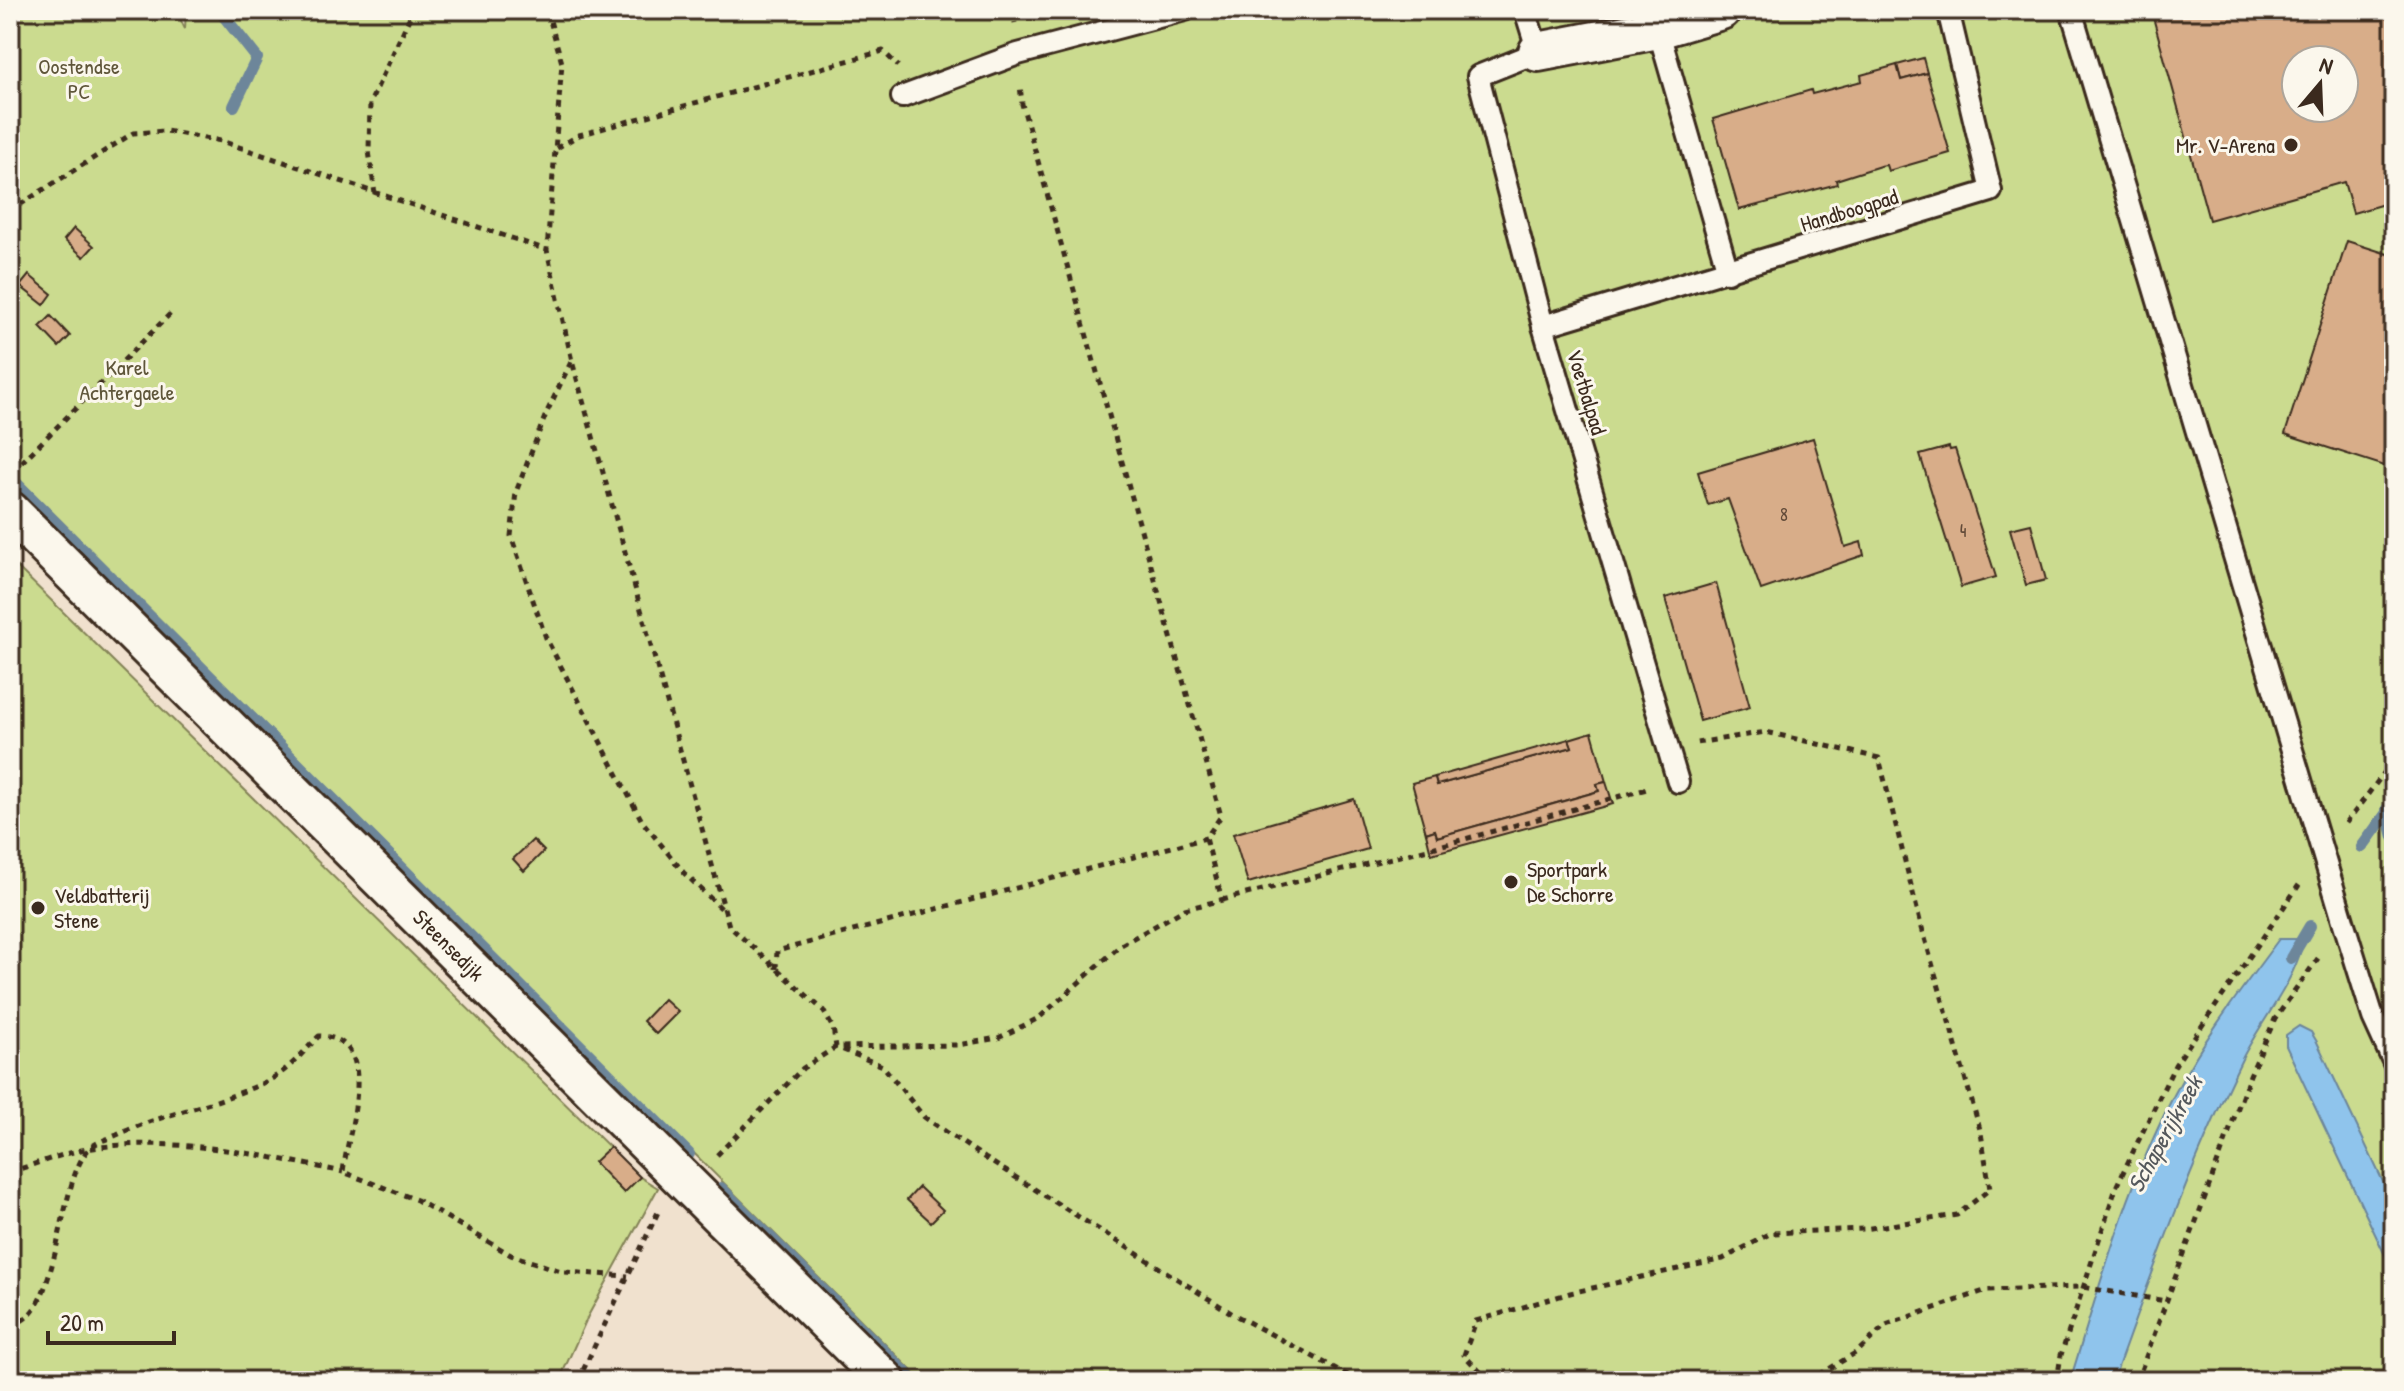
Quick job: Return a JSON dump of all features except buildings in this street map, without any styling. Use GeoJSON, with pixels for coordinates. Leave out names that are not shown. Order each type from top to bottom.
{"type":"FeatureCollection","features":[{"type":"Feature","properties":{"kind":"street"},"geometry":{"type":"LineString","coordinates":[[1538,52],[1658,29],[1721,10]]}},
{"type":"Feature","properties":{"kind":"street","name":"Steensedijk"},"geometry":{"type":"LineString","coordinates":[[10,511],[886,1381]]}},
{"type":"Feature","properties":{"kind":"lane"},"geometry":{"type":"LineString","coordinates":[[912,93],[1018,54],[1185,10]]}},
{"type":"Feature","properties":{"kind":"lane"},"geometry":{"type":"LineString","coordinates":[[1525,10],[1538,52]]}},
{"type":"Feature","properties":{"kind":"lane","name":"Handboogpad"},"geometry":{"type":"LineString","coordinates":[[1543,326],[1991,191],[1948,10]]}},
{"type":"Feature","properties":{"kind":"lane"},"geometry":{"type":"LineString","coordinates":[[2071,10],[2344,924],[2373,1017],[2394,1063]]}},
{"type":"Feature","properties":{"kind":"lane"},"geometry":{"type":"LineString","coordinates":[[1658,29],[1728,272]]}},
{"type":"Feature","properties":{"kind":"lane","name":"Voetbalpad"},"geometry":{"type":"LineString","coordinates":[[1538,52],[1478,76],[1543,326],[1678,782]]}},
{"type":"Feature","properties":{"kind":"path"},"geometry":{"type":"LineString","coordinates":[[375,194],[369,151],[370,103],[413,10]]}},
{"type":"Feature","properties":{"kind":"path"},"geometry":{"type":"LineString","coordinates":[[547,10],[562,63],[547,250],[572,361],[724,911],[729,926],[823,1010],[833,1028],[836,1047]]}},
{"type":"Feature","properties":{"kind":"path"},"geometry":{"type":"LineString","coordinates":[[775,970],[777,951],[1206,838],[1221,816],[1022,104],[1013,10]]}},
{"type":"Feature","properties":{"kind":"path"},"geometry":{"type":"LineString","coordinates":[[556,148],[579,135],[883,51],[912,93]]}},
{"type":"Feature","properties":{"kind":"path"},"geometry":{"type":"LineString","coordinates":[[10,211],[133,133],[166,131],[221,141],[547,250]]}},
{"type":"Feature","properties":{"kind":"path"},"geometry":{"type":"LineString","coordinates":[[10,474],[171,313]]}},
{"type":"Feature","properties":{"kind":"path"},"geometry":{"type":"LineString","coordinates":[[572,361],[546,414],[516,492],[511,536],[546,638],[642,821],[684,873],[724,911]]}},
{"type":"Feature","properties":{"kind":"path"},"geometry":{"type":"LineString","coordinates":[[1489,1381],[1464,1355],[1476,1321],[1570,1293],[1723,1259],[1771,1233],[1864,1229],[1957,1215],[1990,1189],[1981,1133],[1924,936],[1879,758],[1766,732],[1668,747]]}},
{"type":"Feature","properties":{"kind":"path"},"geometry":{"type":"LineString","coordinates":[[2057,1381],[2061,1355],[2117,1185],[2175,1065],[2323,851],[2394,760]]}},
{"type":"Feature","properties":{"kind":"path"},"geometry":{"type":"LineString","coordinates":[[578,1381],[628,1276],[681,1179],[803,1068],[836,1047],[958,1045],[998,1038],[1039,1018],[1121,945],[1185,909],[1678,782]]}},
{"type":"Feature","properties":{"kind":"path"},"geometry":{"type":"LineString","coordinates":[[1206,838],[1222,900]]}},
{"type":"Feature","properties":{"kind":"path"},"geometry":{"type":"LineString","coordinates":[[2137,1381],[2250,1075],[2275,1019],[2344,924]]}},
{"type":"Feature","properties":{"kind":"path"},"geometry":{"type":"LineString","coordinates":[[10,1172],[90,1148],[145,1122],[270,1080],[319,1036],[333,1036],[351,1049],[357,1069],[343,1172]]}},
{"type":"Feature","properties":{"kind":"path"},"geometry":{"type":"LineString","coordinates":[[836,1047],[883,1066],[924,1117],[985,1158],[1233,1314],[1359,1381]]}},
{"type":"Feature","properties":{"kind":"path"},"geometry":{"type":"LineString","coordinates":[[90,1148],[147,1144],[245,1153],[343,1172],[417,1200],[511,1255],[564,1272],[628,1276]]}},
{"type":"Feature","properties":{"kind":"path"},"geometry":{"type":"LineString","coordinates":[[10,1324],[19,1323],[29,1315],[45,1285],[72,1186],[90,1148]]}},
{"type":"Feature","properties":{"kind":"path"},"geometry":{"type":"LineString","coordinates":[[1809,1381],[1857,1352],[1886,1325],[1987,1290],[2082,1287],[2166,1301]]}},
{"type":"Feature","properties":{"kind":"green space","name":"Sportpark De Schorre"},"geometry":{"type":"Polygon","coordinates":[[[10,10],[176,10],[185,29],[186,10],[2394,10],[2394,1381],[922,1381],[10,470],[10,10]]]}},
{"type":"Feature","properties":{"kind":"green space"},"geometry":{"type":"Polygon","coordinates":[[[10,560],[640,1177],[658,1188],[588,1316],[559,1381],[10,1381],[10,560]]]}},
{"type":"Feature","properties":{"kind":"water"},"geometry":{"type":"Polygon","coordinates":[[[2279,939],[2296,939],[2302,947],[2297,962],[2242,1059],[2206,1138],[2113,1381],[2070,1381],[2116,1236],[2157,1129],[2197,1054],[2279,939]]]}},
{"type":"Feature","properties":{"kind":"water"},"geometry":{"type":"Polygon","coordinates":[[[2299,1026],[2311,1032],[2317,1042],[2394,1205],[2394,1274],[2286,1046],[2286,1035],[2299,1026]]]}},
{"type":"Feature","properties":{"kind":"waterway"},"geometry":{"type":"LineString","coordinates":[[219,10],[257,58],[234,106]]}},
{"type":"Feature","properties":{"kind":"waterway"},"geometry":{"type":"LineString","coordinates":[[10,477],[689,1154]]}},
{"type":"Feature","properties":{"kind":"waterway","name":"Schaperijkreek"},"geometry":{"type":"LineString","coordinates":[[2362,847],[2394,803]]}},
{"type":"Feature","properties":{"kind":"waterway"},"geometry":{"type":"LineString","coordinates":[[2387,809],[2394,837]]}},
{"type":"Feature","properties":{"kind":"waterway","name":"Schaperijkreek"},"geometry":{"type":"LineString","coordinates":[[2291,958],[2310,926]]}},
{"type":"Feature","properties":{"kind":"waterway"},"geometry":{"type":"LineString","coordinates":[[721,1188],[914,1381]]}},
{"type":"Feature","properties":{"kind":"place","name":"Mr. V-Arena"},"geometry":{"type":"Point","coordinates":[2291,145]}},
{"type":"Feature","properties":{"kind":"place","name":"Sportpark De Schorre"},"geometry":{"type":"Point","coordinates":[1511,882]}},
{"type":"Feature","properties":{"kind":"place","name":"Veldbatterij Stene"},"geometry":{"type":"Point","coordinates":[38,908]}},
{"type":"Feature","properties":{"kind":"park label","name":"Oostendse PC"},"geometry":{"type":"Point","coordinates":[79,78]}},
{"type":"Feature","properties":{"kind":"park label","name":"Karel Achtergaele"},"geometry":{"type":"Point","coordinates":[127,380]}}]}
